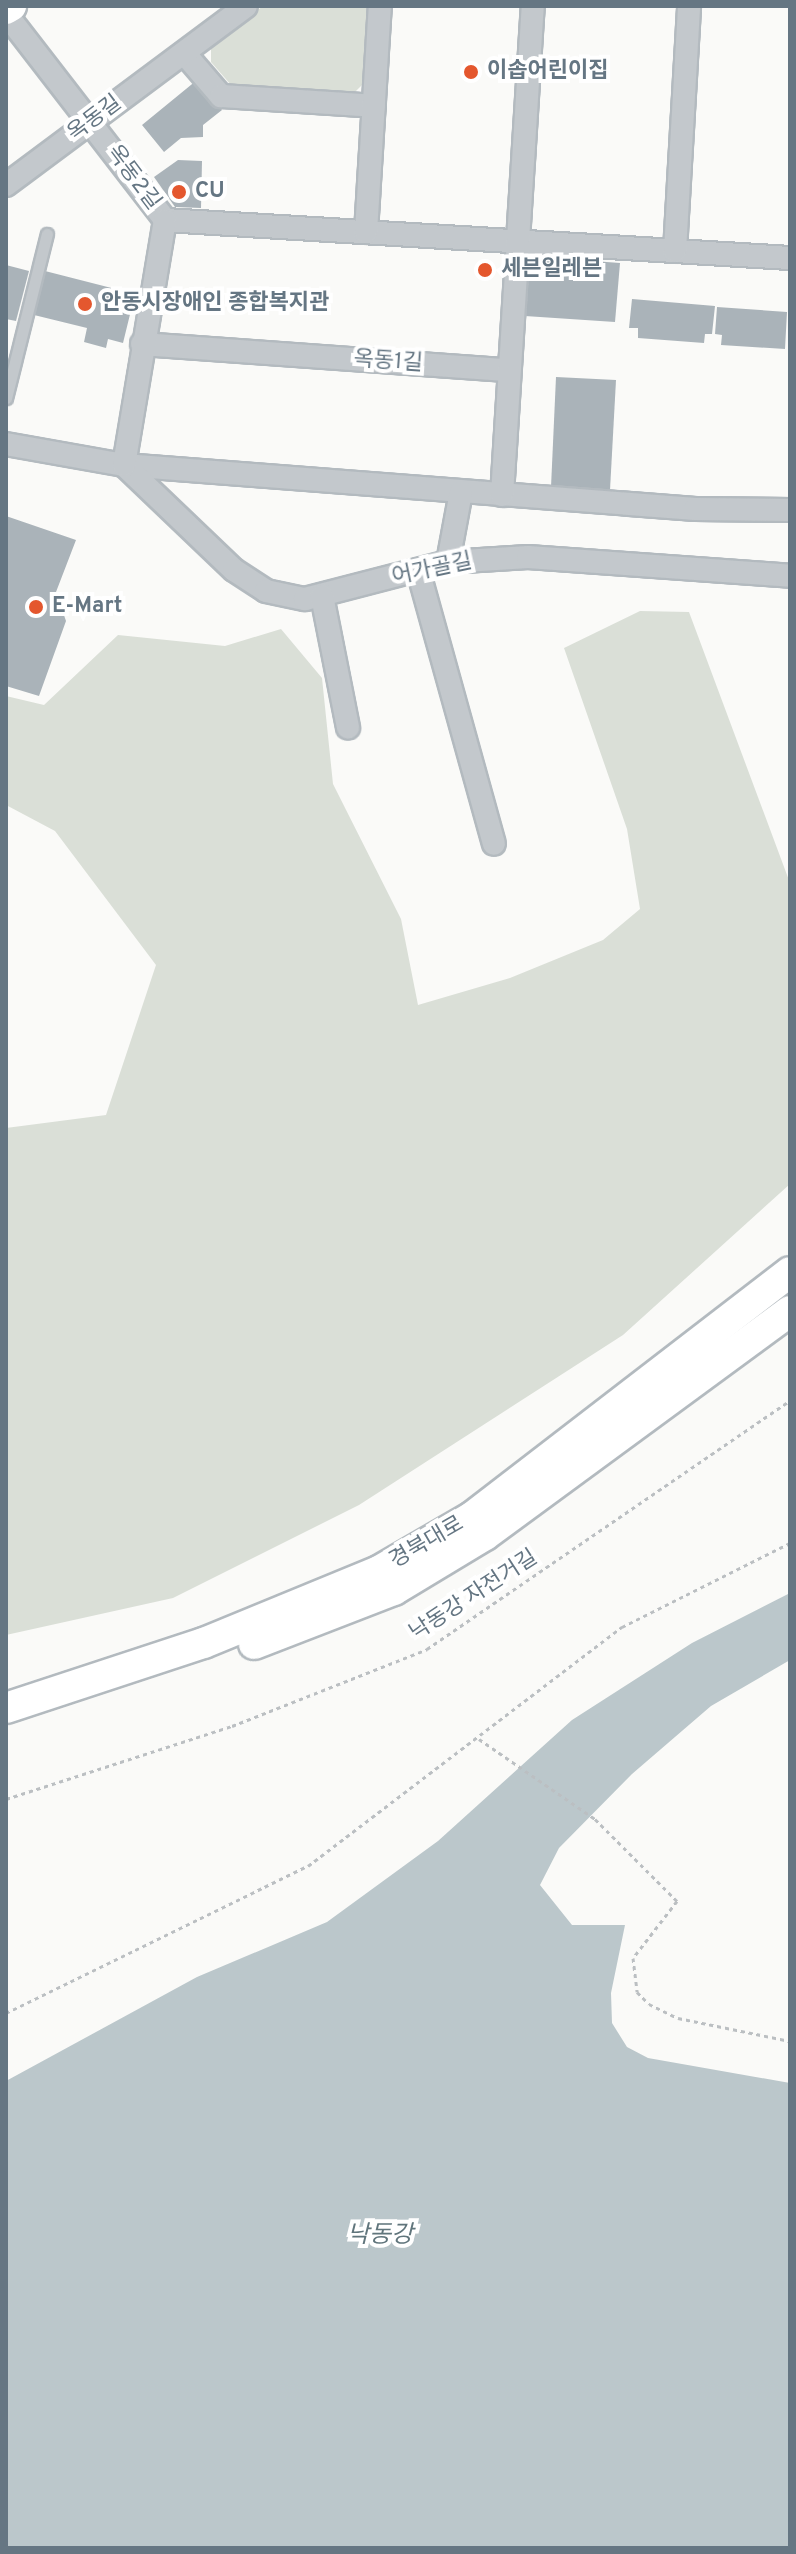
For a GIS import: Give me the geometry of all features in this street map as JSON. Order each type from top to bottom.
[{"type":"street","name":"옥동길","points":[[6,185],[246,6]]},
{"type":"street","points":[[366,232],[380,6]]},
{"type":"street","points":[[502,495],[533,6]]},
{"type":"street","points":[[675,251],[689,6]]},
{"type":"street","name":"옥동2길","points":[[8,10],[165,220],[790,258]]},
{"type":"street","points":[[184,53],[221,96],[374,106]]},
{"type":"street","points":[[124,465],[165,220]]},
{"type":"street","name":"옥동1길","points":[[142,344],[509,370]]},
{"type":"street","points":[[6,444],[124,465],[502,495],[790,510]]},
{"type":"street","name":"어가골길","points":[[124,465],[234,570],[266,591],[322,596],[448,562],[605,558],[790,576]]},
{"type":"street","points":[[448,562],[461,492]]},
{"type":"street","points":[[418,570],[494,844]]},
{"type":"street","points":[[322,596],[348,727]]},
{"type":"street","name":"경북대로","points":[[6,1708],[204,1643],[379,1571],[472,1517],[790,1272]]},
{"type":"street","name":"경북대로","points":[[6,1728],[205,1663],[394,1590],[485,1535],[790,1311]]},
{"type":"lane","points":[[6,398],[47,234]]},
{"type":"lane","points":[[6,339],[20,343]]},
{"type":"path","name":"낙동강 자전거길","points":[[6,1799],[348,1684],[427,1649],[790,1400]]},
{"type":"path","points":[[6,2013],[308,1866],[622,1627],[790,1543]]},
{"type":"path","points":[[477,1738],[595,1819],[677,1901],[633,1958],[637,1992],[678,2018],[790,2041]]},
{"type":"shaded area","points":[[263,6],[369,6],[363,84],[350,97],[231,85],[211,62],[211,47]]},
{"type":"shaded area","points":[[640,611],[689,612],[790,883],[790,1184],[623,1335],[359,1505],[173,1598],[6,1635],[6,1128],[106,1115],[156,965],[55,831],[6,805],[6,696],[44,705],[118,635],[225,646],[281,629],[322,678],[333,784],[401,919],[418,1005],[510,978],[603,940],[640,909],[627,829],[564,648]]},
{"type":"water","name":"낙동강","points":[[790,1593],[790,1660],[711,1706],[632,1774],[559,1848],[540,1885],[572,1925],[625,1925],[611,1993],[612,2023],[627,2047],[648,2058],[790,2083],[790,2548],[6,2548],[6,2081],[197,1977],[327,1922],[438,1841],[572,1720],[692,1643]]},
{"type":"building","points":[[197,80],[222,110],[203,125],[203,137],[181,138],[164,152],[142,125]]},
{"type":"building","points":[[178,160],[202,161],[201,208],[175,207],[154,177]]},
{"type":"building","points":[[539,257],[620,263],[615,322],[525,316],[528,267]]},
{"type":"building","points":[[6,265],[29,271],[16,321],[6,319]]},
{"type":"building","name":"안동시장애인 종합복지관","points":[[45,271],[135,294],[123,343],[108,339],[106,348],[84,342],[87,328],[34,315]]},
{"type":"building","points":[[632,299],[715,306],[712,334],[705,334],[704,343],[638,338],[638,328],[629,328]]},
{"type":"building","points":[[717,307],[787,312],[785,349],[721,345],[722,335],[715,334]]},
{"type":"building","points":[[556,377],[616,380],[610,490],[551,487]]},
{"type":"building","name":"E-Mart","points":[[6,516],[76,540],[56,592],[66,621],[39,696],[6,686]]},
{"type":"place","name":"이솝어린이집","points":[[471,72]]},
{"type":"place","name":"CU","points":[[179,192]]},
{"type":"place","name":"세븐일레븐","points":[[485,270]]},
{"type":"place","name":"안동시장애인 종합복지관","points":[[85,304]]},
{"type":"place","name":"E-Mart","points":[[36,607]]}]
